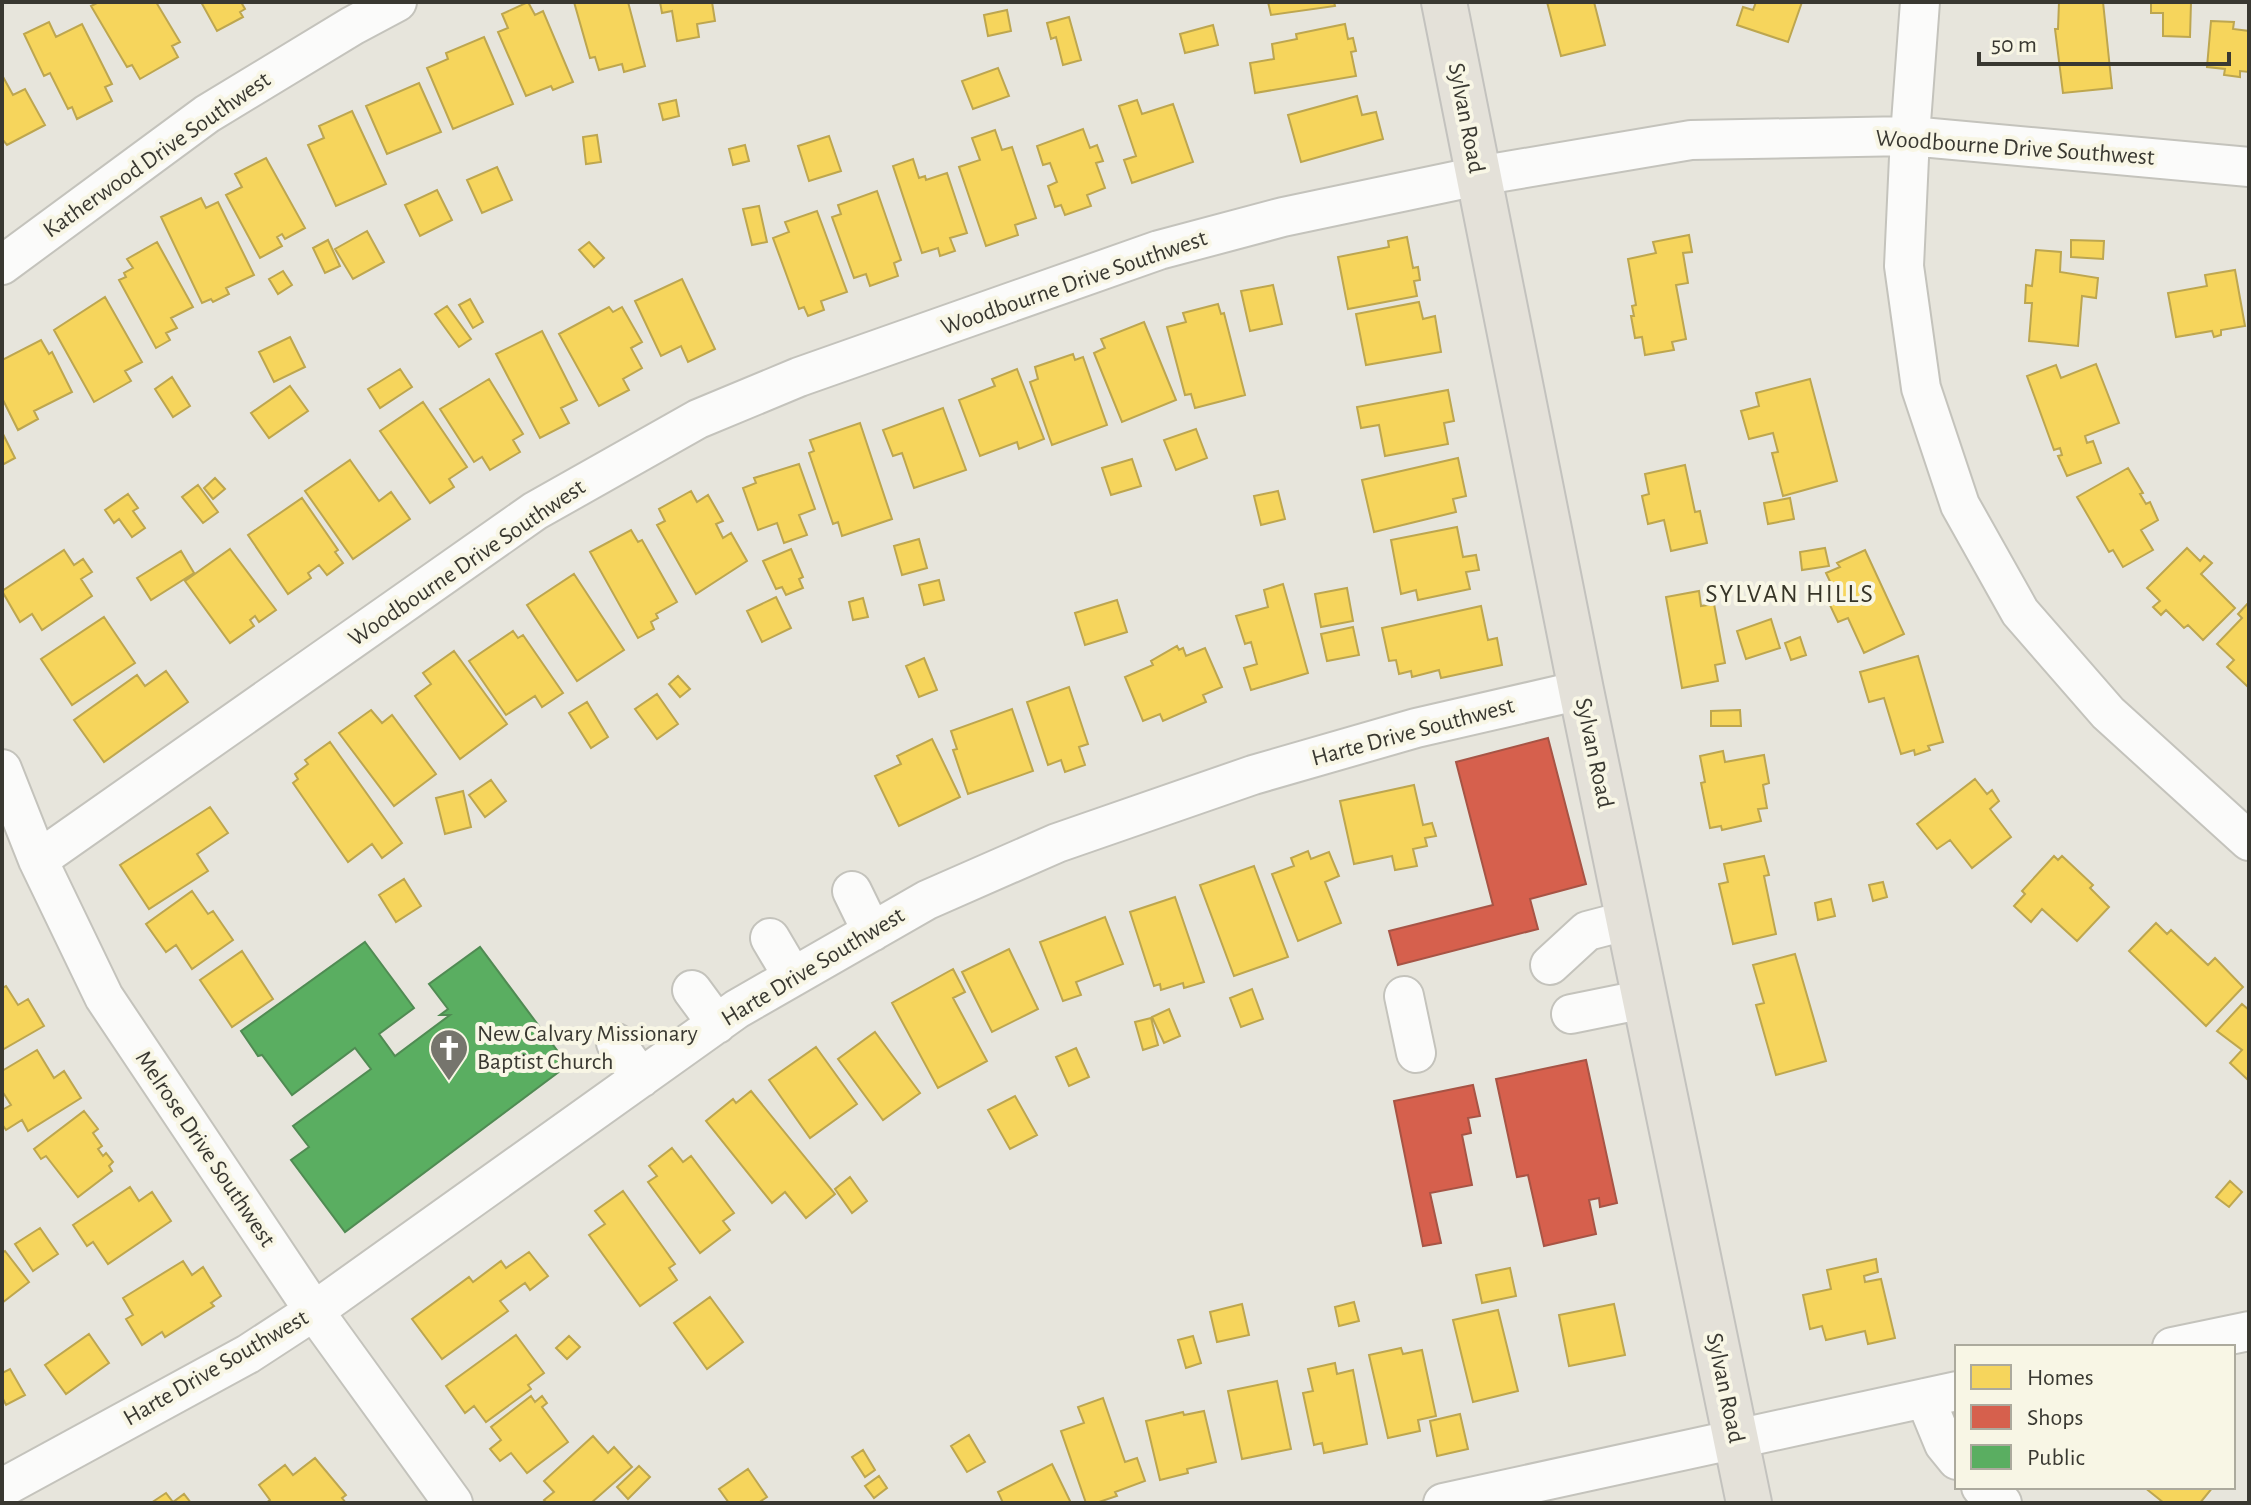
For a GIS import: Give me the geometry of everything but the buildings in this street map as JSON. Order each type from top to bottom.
[{"type":"main road","name":"Sylvan Road","points":[[1444,2],[1581,690],[1749,1503]]},
{"type":"street","name":"Katherwood Drive Southwest","points":[[2,265],[207,114],[397,2]]},
{"type":"street","points":[[1920,2],[1904,266],[1921,388],[1960,505],[2020,612],[2108,713],[2249,841]]},
{"type":"street","name":"Woodbourne Drive Southwest","points":[[38,860],[535,511],[698,419],[799,377],[1159,250],[1283,217],[1478,176],[1691,140],[1910,136],[2249,167]]},
{"type":"street","name":"Harte Drive Southwest","points":[[2,1488],[248,1354],[314,1311],[717,1024],[927,900],[1057,843],[1253,775],[1416,728],[1581,690]]},
{"type":"street","name":"Melrose Drive Southwest","points":[[2,769],[38,860],[104,997],[314,1311],[453,1503]]},
{"type":"street","points":[[852,891],[872,932]]},
{"type":"street","points":[[1550,965],[1587,931],[1629,920]]},
{"type":"street","points":[[770,938],[793,977]]},
{"type":"street","points":[[692,990],[717,1024]]},
{"type":"street","points":[[1404,996],[1416,1053]]},
{"type":"street","points":[[1571,1014],[1645,999]]},
{"type":"street","points":[[616,1043],[641,1078]]},
{"type":"street","points":[[2182,1345],[2249,1331]]},
{"type":"street","points":[[1443,1503],[1941,1395],[1944,1444],[1955,1458]]},
{"type":"street","points":[[1984,1489],[2002,1503]]},
{"type":"place","name":"New Calvary Missionary Baptist Church","points":[[449,1082]]},
{"type":"district","name":"SYLVAN HILLS","points":[[1790,594]]}]
